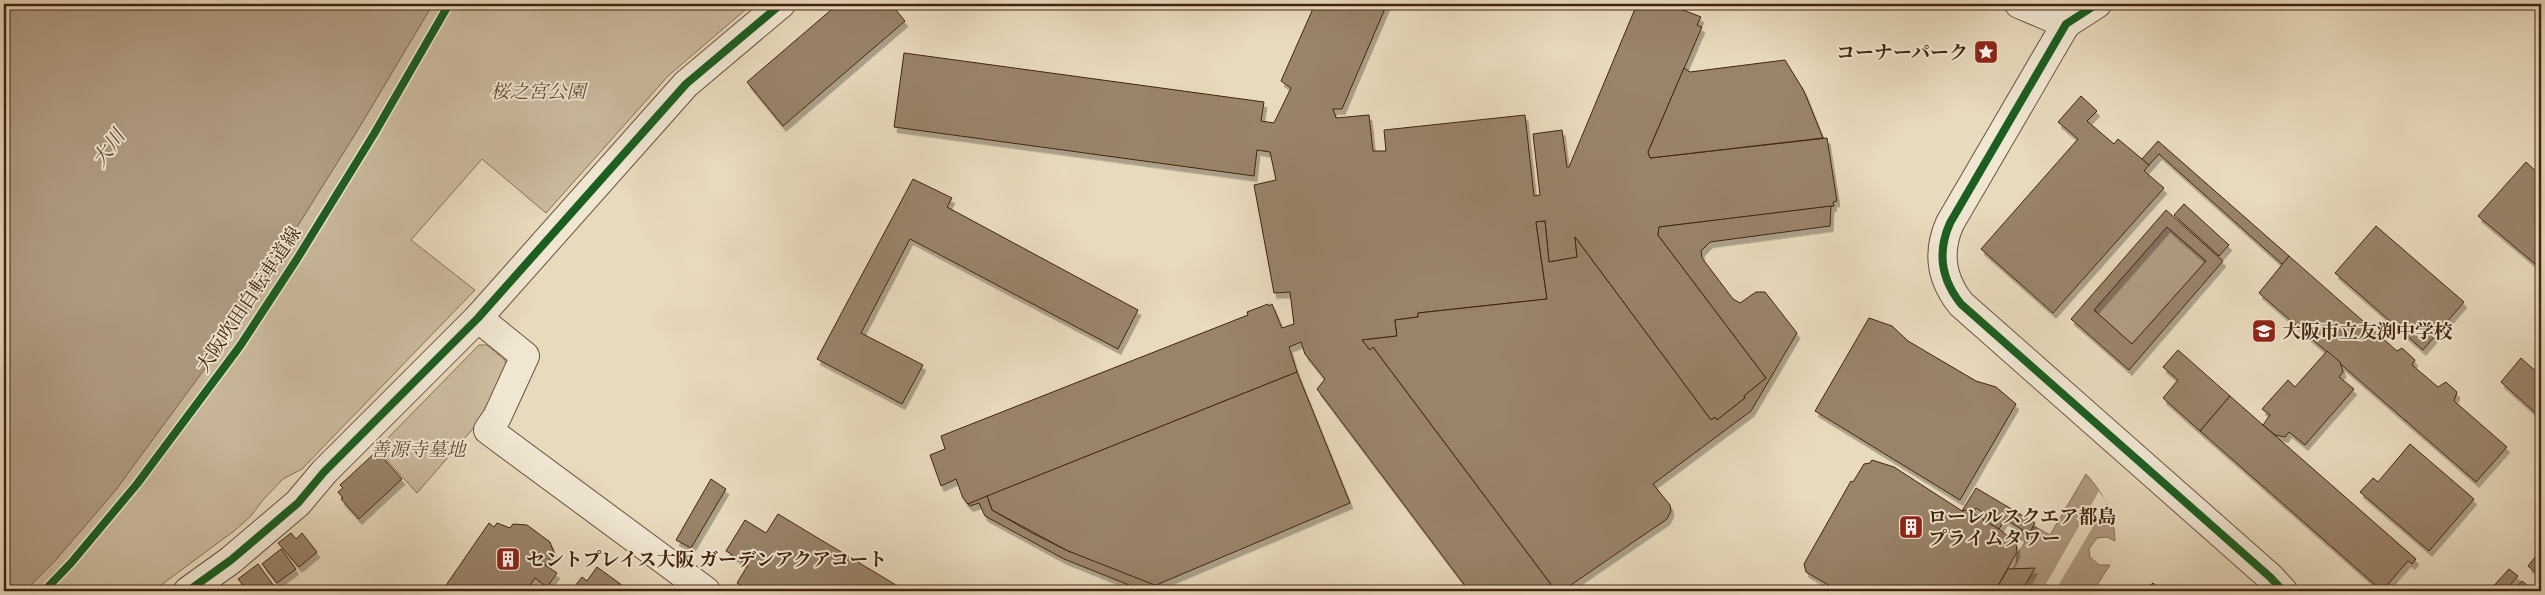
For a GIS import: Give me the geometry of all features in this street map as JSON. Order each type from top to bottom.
[{"type":"street","points":[[188,591],[231,560],[291,509],[324,472],[478,318],[686,84],[781,4]]},
{"type":"street","points":[[2019,4],[2066,24]]},
{"type":"street","points":[[2098,4],[2066,24],[1948,229],[1942,254],[1949,286],[1961,304],[2270,577],[2283,591]]},
{"type":"street","points":[[478,318],[525,356],[498,417],[488,430],[706,591]]},
{"type":"green space","name":"桜之宮公園","points":[[433,4],[752,4],[668,76],[546,213],[482,159],[411,240],[475,290],[302,469],[283,479],[250,517],[234,531],[153,591],[25,591],[54,562],[115,491],[228,337],[359,128]]},
{"type":"green space","name":"善源寺墓地","points":[[479,345],[487,345],[505,360],[506,367],[484,416],[417,493],[377,449]]},
{"type":"water","name":"大川","points":[[4,4],[433,4],[359,128],[228,337],[115,491],[54,562],[25,591],[4,591]]},
{"type":"water","points":[[2167,227],[2206,261],[2132,344],[2094,310]]},
{"type":"water","points":[[2086,474],[2098,489],[2107,505],[2113,522],[2115,541],[2107,537],[2097,538],[2089,549],[2090,557],[2099,565],[2110,565],[2093,591],[2040,591],[2040,587],[2034,584],[2031,588],[2032,591],[1999,591],[2016,564],[2017,555],[2025,542],[2018,537],[2022,530],[2029,534],[2034,526],[2050,535]]},
{"type":"pier","points":[[2099,491],[2107,503],[2055,591],[2042,591]]},
{"type":"building","points":[[838,4],[891,4],[905,21],[783,126],[747,82]]},
{"type":"building","points":[[1315,4],[1387,4],[1342,109],[1333,109],[1336,118],[1369,115],[1373,151],[1386,151],[1384,130],[1525,115],[1534,196],[1540,195],[1533,134],[1562,130],[1567,167],[1569,167],[1637,4],[1668,4],[1701,17],[1697,25],[1702,27],[1648,152],[1650,158],[1827,138],[1837,201],[1833,202],[1834,206],[1659,227],[1658,235],[1766,378],[1744,396],[1745,398],[1717,420],[1715,417],[1711,420],[1575,237],[1577,257],[1549,262],[1545,221],[1536,222],[1547,299],[1418,313],[1418,317],[1395,320],[1397,336],[1362,340],[1370,350],[1373,347],[1556,591],[1469,591],[1317,389],[1325,379],[1305,354],[1301,342],[1289,347],[1297,372],[968,504],[963,498],[956,479],[941,486],[930,455],[945,449],[941,436],[1248,315],[1247,312],[1268,304],[1269,306],[1272,304],[1282,328],[1294,324],[1290,292],[1274,293],[1254,185],[1276,180],[1270,152],[1257,150],[1254,176],[894,127],[904,53],[1264,102],[1261,121],[1274,123],[1291,88],[1281,81]]},
{"type":"building","points":[[1785,60],[1804,91],[1823,138],[1650,158],[1648,152],[1684,68],[1690,72]]},
{"type":"building","points":[[2081,96],[2097,111],[2087,121],[2114,144],[2118,139],[2149,165],[2144,171],[2164,188],[2053,313],[1981,249],[2078,139],[2058,122]]},
{"type":"building","points":[[2158,141],[2289,256],[2283,265],[2159,154],[2149,165],[2142,159]]},
{"type":"building","points":[[2526,162],[2541,176],[2541,269],[2478,216]]},
{"type":"building","points":[[913,179],[952,198],[947,207],[1138,310],[1118,349],[910,239],[861,333],[923,365],[902,404],[817,359]]},
{"type":"building","points":[[2184,204],[2229,245],[2219,256],[2174,215]]},
{"type":"building","points":[[1831,206],[1830,226],[1710,242],[1701,251],[1702,258],[1733,299],[1740,303],[1756,292],[1765,292],[1797,333],[1751,411],[1653,484],[1670,505],[1671,511],[1667,519],[1562,591],[1556,591],[1373,347],[1370,350],[1362,340],[1397,336],[1395,320],[1418,317],[1418,313],[1547,299],[1536,222],[1545,221],[1549,262],[1577,257],[1575,237],[1711,420],[1715,417],[1717,420],[1745,398],[1744,396],[1766,378],[1658,235],[1659,227]]},
{"type":"building","points":[[2166,210],[2223,261],[2129,370],[2071,319]],"holes":[[[2167,227],[2206,261],[2132,344],[2094,310]]]},
{"type":"building","points":[[2376,226],[2464,302],[2423,350],[2335,273]]},
{"type":"building","points":[[2289,256],[2397,351],[2402,348],[2415,360],[2412,365],[2438,387],[2446,382],[2457,392],[2454,401],[2507,447],[2476,482],[2259,293]]},
{"type":"building","points":[[1869,318],[1892,326],[1908,341],[1976,381],[1996,387],[2016,404],[1960,500],[1815,411]]},
{"type":"building","points":[[2178,350],[2230,396],[2200,431],[2163,398],[2178,380],[2163,367]]},
{"type":"building","points":[[2327,351],[2340,362],[2343,372],[2339,377],[2354,389],[2305,445],[2289,432],[2285,437],[2275,435],[2263,425],[2270,415],[2262,409],[2288,380],[2295,387]]},
{"type":"building","points":[[2521,358],[2541,376],[2541,418],[2501,382]]},
{"type":"building","points":[[1297,372],[1350,503],[1154,586],[1068,551],[992,510],[987,496]]},
{"type":"building","points":[[2230,396],[2416,559],[2412,564],[2408,561],[2382,591],[2200,431]]},
{"type":"building","points":[[2410,444],[2474,499],[2429,551],[2360,492],[2373,478],[2378,482]]},
{"type":"building","points":[[377,451],[402,479],[359,519],[341,499],[343,498],[338,492],[343,488],[340,485]]},
{"type":"building","name":"ローレルスクエア都島 プライムタワー","points":[[1872,460],[1894,467],[1962,511],[1966,510],[1993,524],[2016,543],[2017,552],[1995,591],[1839,591],[1806,572],[1804,564],[1851,481],[1853,482],[1864,464],[1870,463]]},
{"type":"building","points":[[711,479],[726,489],[691,548],[676,540]]},
{"type":"building","points":[[1976,488],[2035,523],[2029,534],[2005,519],[1999,529],[1983,520],[1987,515],[1976,508],[1972,514],[1966,510],[1962,511]]},
{"type":"building","points":[[987,496],[992,510],[1032,533],[1068,551],[1170,591],[1144,591],[1064,559],[985,516],[979,503],[970,506],[968,504]]},
{"type":"building","points":[[778,514],[906,591],[751,591],[737,583],[748,565],[726,551],[745,520],[766,533]]},
{"type":"building","name":"セントプレイス大阪 ガーデンアクアコート","points":[[489,523],[494,527],[497,523],[510,528],[513,524],[527,525],[550,542],[554,553],[545,565],[557,573],[547,587],[535,578],[526,591],[442,591]]},
{"type":"building","points":[[291,533],[296,539],[302,533],[317,552],[299,567],[278,543]]},
{"type":"building","points":[[281,549],[296,569],[277,583],[262,564]]},
{"type":"building","points":[[2540,551],[2541,553],[2541,577],[2528,566]]},
{"type":"building","points":[[258,564],[274,586],[268,591],[248,591],[238,579]]},
{"type":"building","points":[[597,567],[630,591],[571,591],[582,577],[587,581]]},
{"type":"building","points":[[2035,568],[2027,582],[2018,591],[1995,591],[2008,569]]},
{"type":"building","points":[[2509,569],[2518,576],[2505,591],[2489,591]]},
{"type":"building","points":[[2522,581],[2534,591],[2513,591]]},
{"type":"building","points":[[2153,583],[2162,591],[2144,591]]},
{"type":"building","points":[[226,585],[231,591],[218,591]]},
{"type":"cycle path","name":"大阪吹田自転車道線","points":[[44,591],[71,563],[137,484],[240,346],[297,259],[374,134],[449,4]]},
{"type":"cycle path","points":[[188,591],[231,560],[298,503],[324,472],[478,318],[686,84],[781,4]]},
{"type":"cycle path","points":[[2097,4],[2066,24],[1950,223],[1943,244],[1942,255],[1945,275],[1954,295],[1961,304],[2270,577],[2283,591]]},
{"type":"place","name":"コーナーパーク","points":[[1986,52]]},
{"type":"place","name":"大阪市立友渕中学校","points":[[2264,331]]},
{"type":"place","name":"ローレルスクエア都島 プライムタワー","points":[[1911,527]]},
{"type":"place","name":"セントプレイス大阪 ガーデンアクアコート","points":[[508,559]]}]
